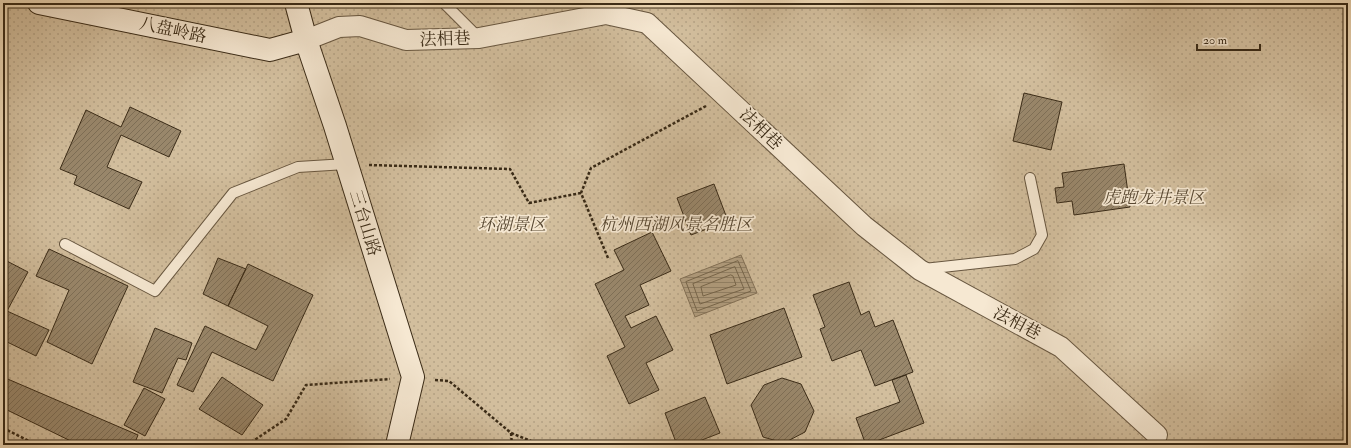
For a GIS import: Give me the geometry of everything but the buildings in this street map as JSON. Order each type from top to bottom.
[{"type":"street","name":"八盘岭路","points":[[39,3],[270,50],[306,40]]},
{"type":"street","name":"三台山路","points":[[296,3],[306,40],[335,126],[413,377]]},
{"type":"street","name":"法相巷","points":[[306,40],[339,26],[360,26],[406,40],[480,38],[582,11],[606,14],[647,23],[864,226],[920,270],[1061,347],[1161,440]]},
{"type":"street","points":[[397,445],[413,377]]},
{"type":"lane","points":[[444,3],[480,38]]},
{"type":"lane","points":[[65,244],[155,291],[233,193],[298,168],[346,164]]},
{"type":"lane","points":[[920,270],[1015,259],[1034,249],[1042,235],[1030,178]]},
{"type":"path","points":[[608,258],[581,193],[591,168],[726,96]]},
{"type":"path","points":[[346,164],[510,169],[528,203],[581,193]]},
{"type":"path","points":[[247,445],[286,419],[306,385],[413,377],[449,381],[511,433],[541,445]]},
{"type":"path","points":[[3,428],[37,445]]},
{"type":"path","points":[[511,433],[512,445]]},
{"type":"green space","name":"环湖景区","points":[[3,3],[1348,3],[1348,445],[3,445]]},
{"type":"water","points":[[741,255],[757,293],[695,317],[680,279]]},
{"type":"park label","name":"虎跑龙井景区","points":[[1154,197]]},
{"type":"park label","name":"杭州西湖风景名胜区","points":[[676,224]]}]
